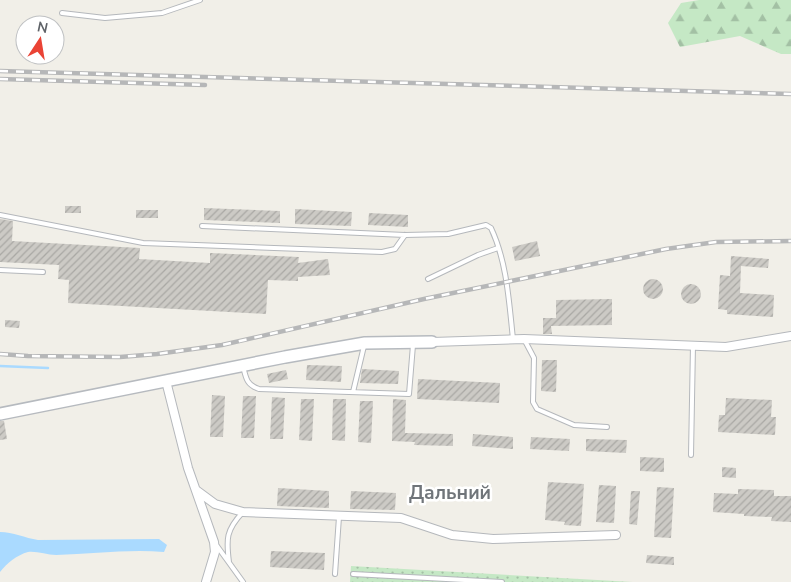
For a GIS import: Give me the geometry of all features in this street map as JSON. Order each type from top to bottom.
[{"type":"street","points":[[0,414],[242,365],[365,343],[513,338],[693,346],[739,346],[791,336]]},
{"type":"street","points":[[166,380],[196,490],[214,542],[215,552],[206,582]]},
{"type":"street","points":[[196,490],[215,504],[243,512],[401,518],[452,535],[493,539],[616,535]]},
{"type":"lane","points":[[62,14],[105,18],[153,14],[200,0]]},
{"type":"lane","points":[[0,215],[82,233],[143,243],[382,252],[395,249],[405,235]]},
{"type":"lane","points":[[202,226],[405,235],[448,234],[486,225],[491,228],[498,248],[506,282],[513,338]]},
{"type":"lane","points":[[428,279],[498,248]]},
{"type":"lane","points":[[0,270],[42,272]]},
{"type":"lane","points":[[524,339],[534,358],[533,402],[537,409],[574,425],[607,427]]},
{"type":"lane","points":[[242,365],[246,381],[250,386],[259,389],[409,394],[413,342]]},
{"type":"lane","points":[[353,392],[365,343]]},
{"type":"lane","points":[[691,455],[693,346]]},
{"type":"lane","points":[[228,562],[227,543],[230,526],[243,512]]},
{"type":"lane","points":[[335,574],[339,517]]},
{"type":"lane","points":[[214,542],[243,582]]},
{"type":"lane","points":[[353,574],[502,582]]},
{"type":"green space","points":[[699,0],[791,0],[791,54],[781,54],[740,36],[680,47],[668,23],[681,3]]},
{"type":"green space","points":[[351,566],[633,582],[350,582]]},
{"type":"water","points":[[0,532],[38,540],[159,539],[167,545],[164,552],[124,551],[56,555],[28,552],[12,560],[0,572]]},
{"type":"building","points":[[65,206],[81,206],[81,213],[65,213]]},
{"type":"building","points":[[204,208],[280,211],[280,223],[204,220]]},
{"type":"building","points":[[295,209],[352,212],[351,226],[295,224]]},
{"type":"building","points":[[136,210],[158,210],[158,218],[136,218]]},
{"type":"building","points":[[369,213],[408,215],[408,227],[368,225]]},
{"type":"building","points":[[0,219],[13,221],[12,241],[140,248],[139,259],[210,263],[210,253],[299,257],[298,263],[328,259],[330,275],[298,277],[298,281],[268,280],[266,314],[68,303],[69,280],[58,279],[59,265],[0,262]]},
{"type":"building","points":[[537,241],[540,256],[515,261],[512,247]]},
{"type":"building","points":[[731,256],[769,259],[768,268],[741,266],[740,293],[774,295],[773,317],[727,314],[727,310],[718,309],[720,275],[730,276]]},
{"type":"building","points":[[653,279],[660,282],[663,289],[660,296],[653,299],[646,296],[643,289],[646,282]]},
{"type":"building","points":[[691,284],[698,287],[701,294],[698,301],[691,304],[684,301],[681,294],[684,287]]},
{"type":"building","points":[[612,299],[612,325],[551,326],[552,334],[543,334],[543,318],[556,318],[556,300]]},
{"type":"building","points":[[5,320],[20,321],[19,328],[5,327]]},
{"type":"building","points":[[542,360],[557,360],[556,392],[541,391]]},
{"type":"building","points":[[307,365],[342,366],[341,382],[306,380]]},
{"type":"building","points":[[362,369],[399,371],[398,384],[360,383]]},
{"type":"building","points":[[286,370],[288,379],[269,383],[267,374]]},
{"type":"building","points":[[418,379],[500,383],[499,403],[417,399]]},
{"type":"building","points":[[212,395],[225,396],[223,437],[210,437]]},
{"type":"building","points":[[243,396],[256,396],[254,438],[241,438]]},
{"type":"building","points":[[272,397],[285,398],[283,439],[270,439]]},
{"type":"building","points":[[726,398],[772,400],[771,417],[776,417],[775,435],[718,432],[719,415],[725,415]]},
{"type":"building","points":[[301,399],[314,399],[312,441],[299,440]]},
{"type":"building","points":[[333,399],[346,399],[345,441],[332,440]]},
{"type":"building","points":[[393,399],[406,400],[405,433],[453,434],[453,446],[414,445],[415,442],[392,441]]},
{"type":"building","points":[[360,401],[373,401],[371,443],[358,442]]},
{"type":"building","points":[[0,421],[4,421],[7,439],[0,440]]},
{"type":"building","points":[[473,434],[513,437],[513,449],[472,446]]},
{"type":"building","points":[[531,437],[570,439],[569,451],[530,449]]},
{"type":"building","points":[[586,439],[627,440],[626,453],[586,451]]},
{"type":"building","points":[[640,457],[664,458],[664,472],[640,471]]},
{"type":"building","points":[[722,467],[736,468],[736,478],[722,477]]},
{"type":"building","points":[[548,482],[584,484],[581,526],[564,525],[565,522],[545,520]]},
{"type":"building","points":[[599,485],[616,486],[614,523],[596,522]]},
{"type":"building","points":[[657,487],[674,488],[671,538],[654,537]]},
{"type":"building","points":[[278,488],[329,491],[329,508],[277,506]]},
{"type":"building","points":[[738,489],[774,490],[774,496],[791,496],[791,522],[771,521],[772,517],[713,512],[714,493],[738,494]]},
{"type":"building","points":[[351,491],[396,493],[395,510],[350,509]]},
{"type":"building","points":[[631,491],[640,491],[637,525],[629,524]]},
{"type":"building","points":[[271,551],[325,553],[324,570],[270,567]]},
{"type":"building","points":[[647,555],[674,557],[674,565],[646,563]]},
{"type":"waterway","points":[[0,366],[48,368]]},
{"type":"railway","points":[[0,71],[791,94]]},
{"type":"railway","points":[[0,79],[205,85]]},
{"type":"railway","points":[[0,354],[120,357],[222,345],[424,299],[666,249],[716,242],[791,241]]},
{"type":"district","name":"Дальний","points":[[450,493]]}]
